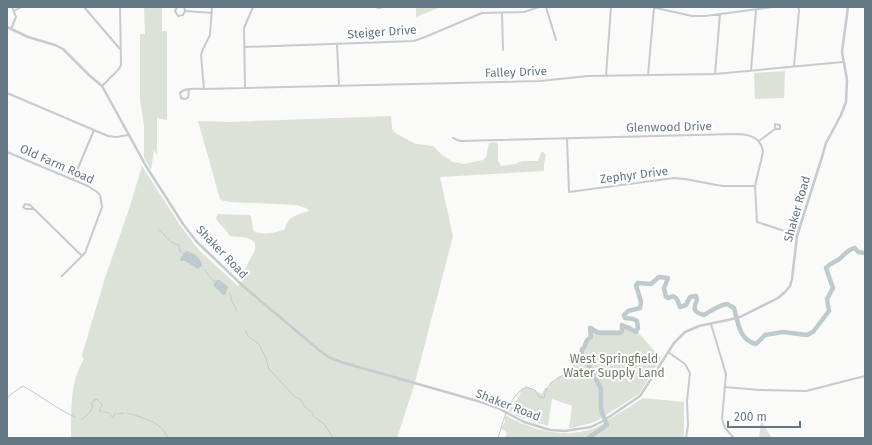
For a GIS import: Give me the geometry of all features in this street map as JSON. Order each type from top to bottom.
[{"type":"street","points":[[11,29],[16,17],[12,7]]},
{"type":"street","points":[[14,10],[22,7]]},
{"type":"street","points":[[84,7],[121,50]]},
{"type":"street","points":[[102,86],[120,67],[120,7]]},
{"type":"street","points":[[177,7],[175,12],[178,16],[183,15],[185,11]]},
{"type":"street","points":[[184,7],[185,11]]},
{"type":"street","points":[[204,89],[201,55],[210,35],[212,7]]},
{"type":"street","points":[[245,88],[245,24],[253,7]]},
{"type":"street","points":[[376,7],[382,7]]},
{"type":"street","name":"Steiger Drive","points":[[244,46],[414,41],[482,13],[524,12],[539,7]]},
{"type":"street","points":[[546,7],[556,40]]},
{"type":"street","points":[[606,76],[612,7]]},
{"type":"street","points":[[648,75],[653,7],[692,16],[705,16],[773,7]]},
{"type":"street","points":[[794,66],[799,10],[798,7]]},
{"type":"street","name":"Shaker Road","points":[[7,27],[28,37],[63,49],[102,86],[153,177],[183,224],[196,241],[243,286],[319,350],[330,358],[341,362],[480,402],[506,412],[532,425],[557,431],[580,430],[591,427],[640,396],[676,340],[685,332],[696,327],[739,317],[778,298],[788,290],[792,279],[797,235],[824,150],[846,102],[847,80],[842,49],[848,7]]},
{"type":"street","points":[[751,70],[756,9]]},
{"type":"street","points":[[185,11],[212,13]]},
{"type":"street","points":[[502,13],[503,50]]},
{"type":"street","points":[[715,74],[720,14]]},
{"type":"street","points":[[337,44],[339,86]]},
{"type":"street","name":"Falley Drive","points":[[189,90],[188,98],[184,99],[180,97],[181,91],[189,90],[204,89],[540,81],[606,76],[715,74],[843,62]]},
{"type":"street","points":[[7,93],[112,137],[129,135]]},
{"type":"street","points":[[775,129],[759,141],[762,147],[763,156],[755,186],[757,222],[797,235]]},
{"type":"street","points":[[73,180],[94,130]]},
{"type":"street","name":"Glenwood Drive","points":[[453,138],[460,141],[735,134],[748,135],[759,141]]},
{"type":"street","name":"Zephyr Drive","points":[[567,139],[569,192],[674,178],[722,186],[755,186]]},
{"type":"street","name":"Old Farm Road","points":[[7,152],[73,180],[98,192],[100,195],[102,207],[87,247],[82,256],[62,276]]},
{"type":"street","points":[[33,209],[82,256]]},
{"type":"street","points":[[711,324],[725,370],[722,419],[725,428],[734,438]]},
{"type":"street","points":[[668,352],[685,364],[690,373],[687,401],[688,425],[686,438]]},
{"type":"street","points":[[725,387],[759,390],[806,391],[865,376]]},
{"type":"green space","points":[[144,7],[162,7],[162,31],[167,31],[167,120],[157,118],[157,155],[154,150],[151,170],[144,158],[144,126],[140,99],[140,34],[145,34]]},
{"type":"green space","points":[[416,7],[441,7],[416,17]]},
{"type":"green space","points":[[785,71],[784,98],[755,99],[754,73]]},
{"type":"green space","points":[[391,116],[392,129],[397,134],[416,144],[433,146],[442,155],[453,162],[464,164],[483,160],[486,157],[489,143],[496,142],[498,144],[498,161],[501,166],[524,161],[537,161],[541,152],[546,155],[544,171],[440,177],[453,236],[414,386],[397,438],[71,438],[72,397],[76,377],[84,359],[82,355],[105,278],[142,166],[178,222],[198,249],[238,286],[242,282],[244,271],[255,250],[255,243],[247,238],[230,236],[217,220],[216,218],[218,214],[250,215],[254,231],[266,234],[285,229],[286,225],[291,219],[297,215],[309,211],[306,208],[296,205],[231,202],[220,199],[198,121],[230,122]]},
{"type":"green space","name":"West Springfield Water Supply Land","points":[[621,323],[631,326],[636,330],[661,358],[639,394],[595,422],[572,428],[569,428],[572,406],[552,399],[548,426],[517,416],[507,410],[518,398],[521,389],[527,387],[542,394],[545,388],[550,388],[549,383],[559,376],[565,376],[566,372],[573,369],[574,366],[570,363],[570,358],[580,356],[584,345],[590,336],[590,326],[593,326],[596,330],[620,330]]},
{"type":"green space","name":"West Springfield Water Supply Land","points":[[643,398],[684,402],[684,438],[503,438],[507,435],[506,431],[501,429],[505,422],[505,415],[516,421],[549,432],[572,433],[597,427]]},
{"type":"green space","points":[[761,420],[772,438],[759,438]]},
{"type":"shaded area","points":[[186,251],[197,256],[202,263],[202,266],[198,269],[185,261],[181,261],[180,259]]},
{"type":"shaded area","points":[[217,280],[220,280],[228,287],[225,295],[223,295],[214,286],[214,283]]},
{"type":"waterway","points":[[159,230],[171,242],[179,245],[180,251],[184,254]]},
{"type":"waterway","points":[[588,438],[607,425],[601,410],[601,389],[588,364],[581,356],[582,349],[584,348],[587,340],[591,337],[590,328],[599,333],[620,333],[622,331],[622,325],[636,332],[638,328],[637,321],[625,318],[624,315],[628,311],[640,308],[641,302],[636,285],[638,283],[651,284],[659,277],[668,278],[664,288],[666,297],[669,298],[673,296],[677,299],[680,307],[686,305],[690,297],[696,296],[697,300],[695,310],[704,315],[727,304],[734,308],[738,324],[743,335],[750,342],[756,344],[765,335],[783,332],[807,335],[813,332],[829,311],[827,299],[833,288],[826,268],[852,249],[855,248],[858,252],[865,253]]},
{"type":"waterway","points":[[205,270],[211,279],[215,281]]},
{"type":"waterway","points":[[229,293],[237,311]]},
{"type":"waterway","points":[[246,331],[248,336],[259,344],[266,358],[269,369],[293,395],[300,399],[306,408],[312,412],[314,417]]},
{"type":"waterway","points":[[498,438],[511,403],[520,391],[526,387],[535,390],[539,397],[544,398],[545,392],[554,381],[573,370],[574,365],[569,361],[571,356],[581,356]]},
{"type":"waterway","points":[[7,399],[11,394],[23,386],[75,417]]},
{"type":"waterway","points":[[82,419],[90,412],[93,406],[91,404],[96,399],[101,403],[102,406],[99,411],[102,411]]},
{"type":"waterway","points":[[104,412],[109,413],[113,418],[114,414],[124,413]]},
{"type":"waterway","points":[[127,413],[156,424],[165,432],[168,438]]},
{"type":"waterway","points":[[316,418],[324,424],[333,438]]}]
